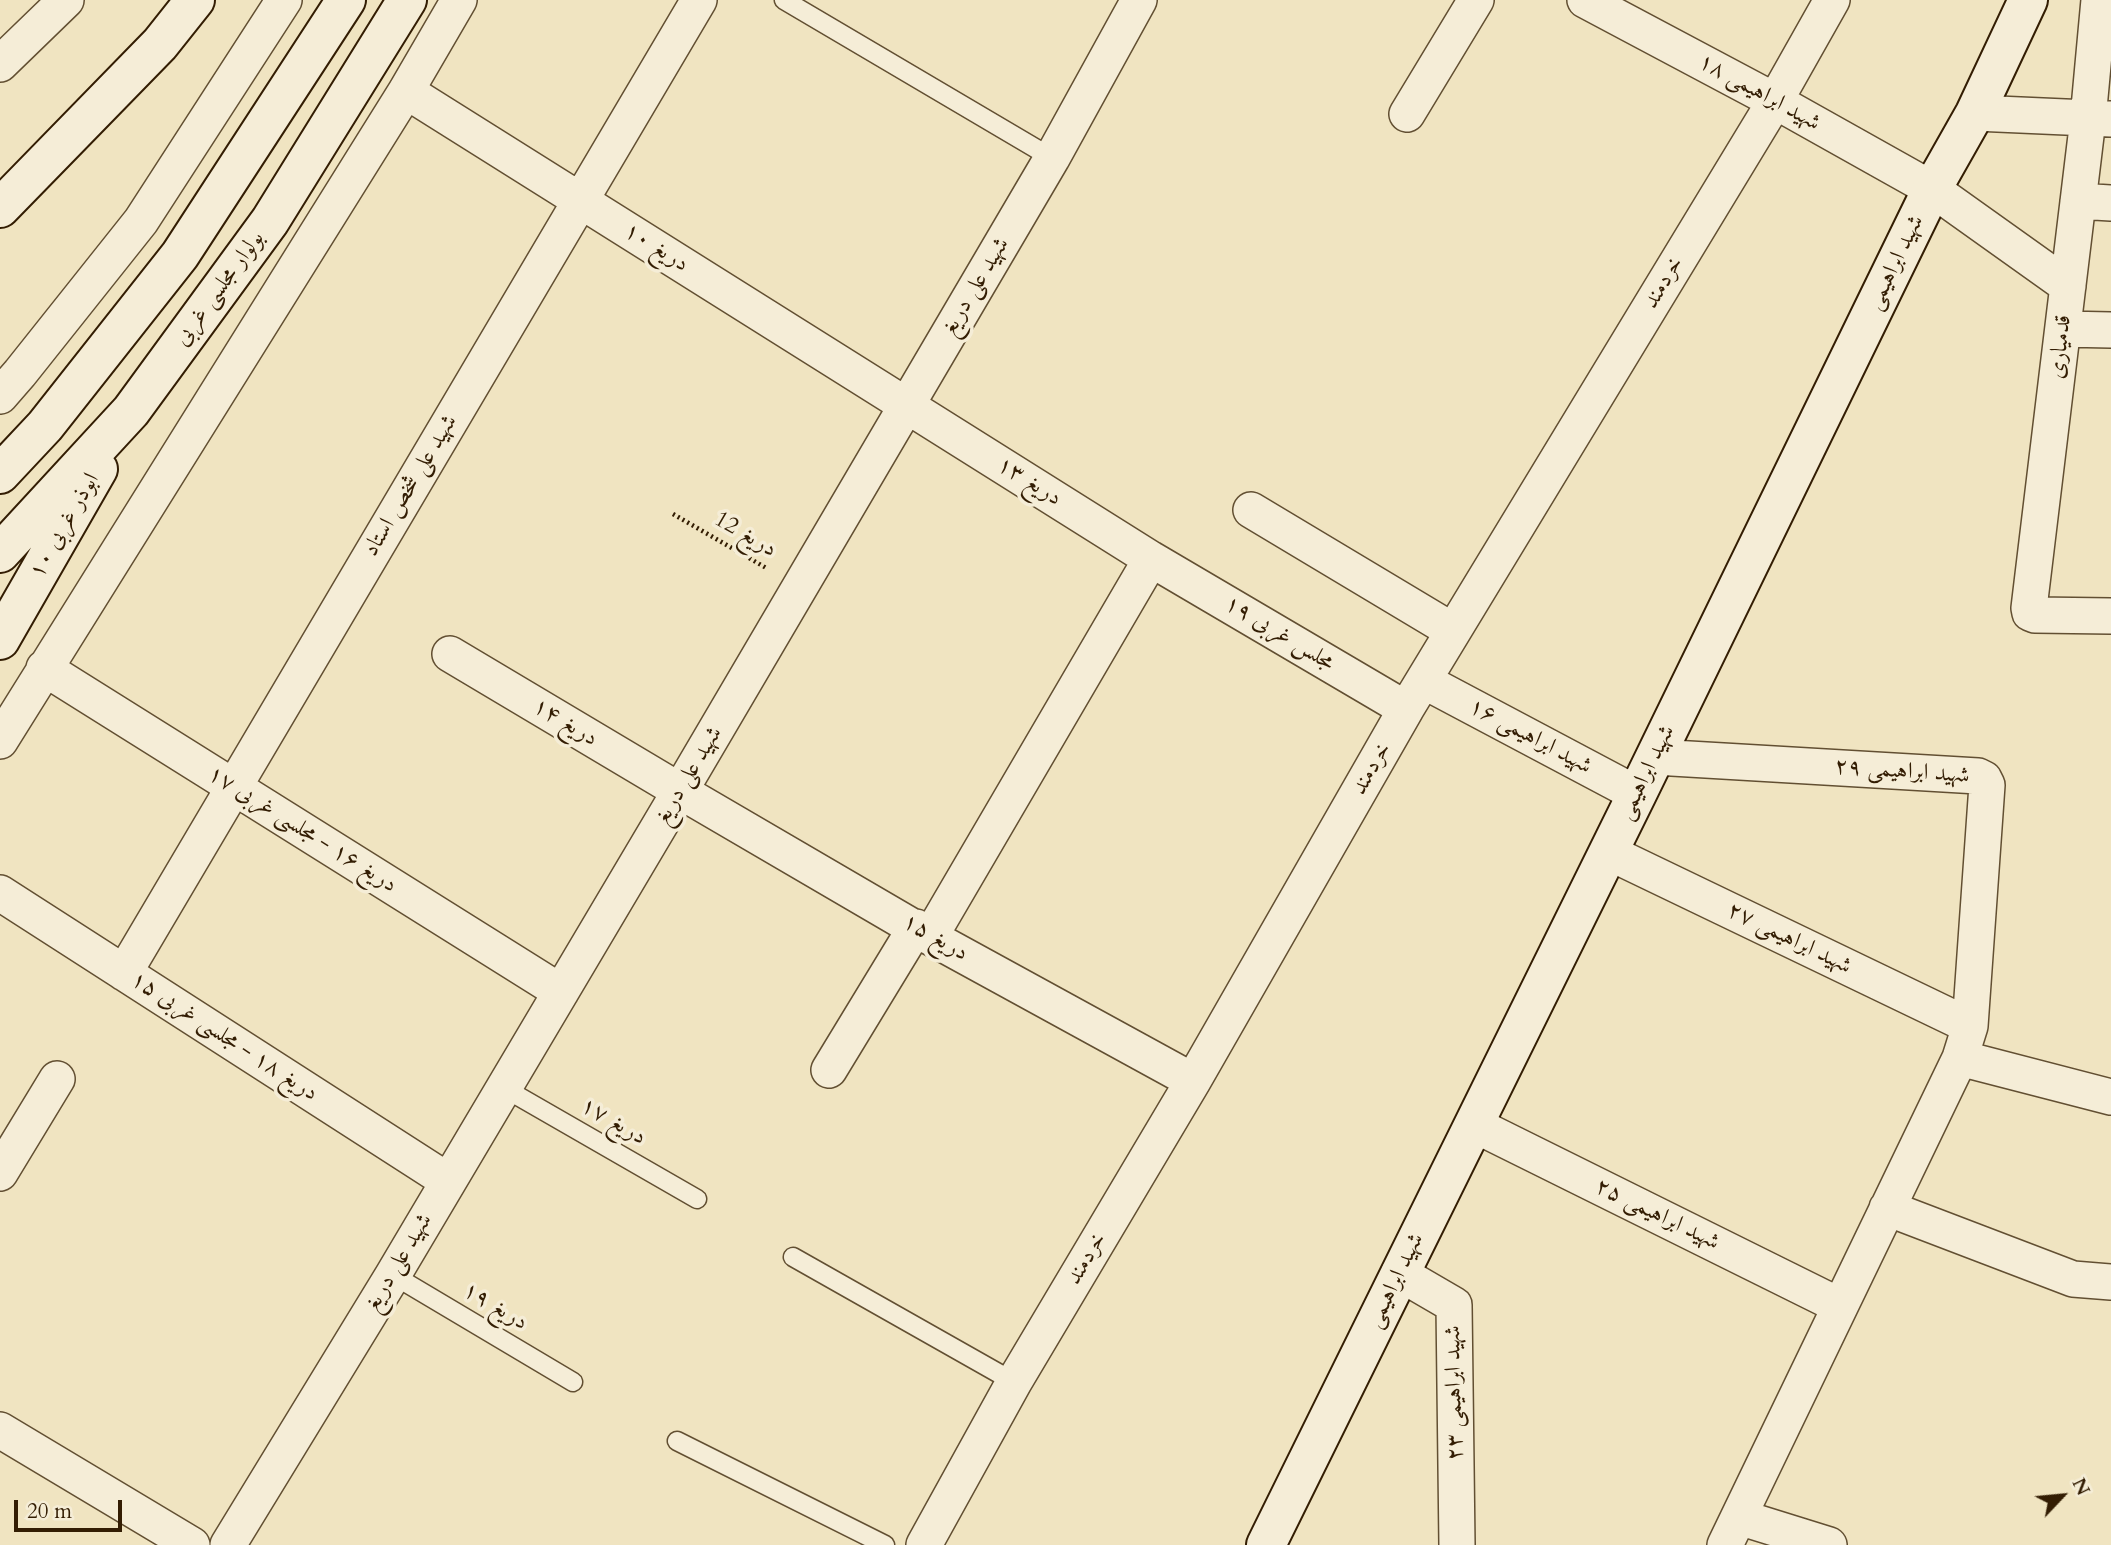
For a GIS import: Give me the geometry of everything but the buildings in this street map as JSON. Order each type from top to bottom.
[{"type":"street","points":[[0,65],[66,0]]},
{"type":"street","points":[[0,208],[160,44],[195,0]]},
{"type":"street","points":[[0,396],[141,221],[284,0]]},
{"type":"street","points":[[0,474],[45,426],[180,255],[346,0]]},
{"type":"street","name":"بولوار مجلسی غربی","points":[[0,553],[131,411],[270,221],[407,0]]},
{"type":"street","points":[[0,741],[406,91],[459,0]]},
{"type":"street","name":"شهید علی شخص استاد","points":[[124,973],[699,0]]},
{"type":"street","name":"شهید علی دریغ","points":[[228,1545],[393,1275],[680,791],[1052,158],[1139,0]]},
{"type":"street","points":[[1407,114],[1476,0]]},
{"type":"street","name":"شهید ابراهیمی ۱۸","points":[[1585,0],[1775,101],[1932,189],[2068,286]]},
{"type":"street","name":"خردمند","points":[[924,1545],[1014,1382],[1193,1081],[1415,695],[1775,101],[1832,0]]},
{"type":"street","name":"شهید ابراهیمی","points":[[1266,1545],[1932,189],[1975,113],[2028,0]]},
{"type":"street","name":"قدمیاری","points":[[2099,0],[2100,119],[2095,202],[2068,286],[2029,608],[2030,613],[2035,615],[2111,616]]},
{"type":"street","name":"دریغ ۱۰","points":[[406,91],[906,405]]},
{"type":"street","points":[[1975,113],[2100,119]]},
{"type":"street","points":[[2063,329],[2111,330]]},
{"type":"street","name":"دریغ ۱۳","points":[[906,405],[1151,559]]},
{"type":"street","name":"ابوذر غربی ۱۰","points":[[0,640],[131,411]]},
{"type":"street","points":[[1251,510],[1453,631]]},
{"type":"street","points":[[829,1070],[923,932],[1151,559]]},
{"type":"street","name":"مجلس غربی ۱۹","points":[[1151,559],[1415,695]]},
{"type":"street","name":"دریغ ۱۴","points":[[450,654],[680,791]]},
{"type":"street","name":"دریغ ۱۶ - مجلسی غربی ۱۷","points":[[44,668],[561,992]]},
{"type":"street","name":"شهید ابراهیمی ۱۶","points":[[1415,695],[1637,794]]},
{"type":"street","name":"شهید ابراهیمی ۲۹","points":[[1655,757],[1978,776],[1984,779],[1987,785],[1965,1042]]},
{"type":"street","name":"دریغ ۱۵","points":[[680,791],[923,932],[1193,1081]]},
{"type":"street","name":"شهید ابراهیمی ۲۷","points":[[1608,852],[1965,1042],[2111,1097]]},
{"type":"street","name":"دریغ ۱۸ - مجلسی غربی ۱۵","points":[[0,893],[449,1181]]},
{"type":"street","points":[[1829,1545],[1732,1531],[1965,1042]]},
{"type":"street","points":[[0,1173],[57,1079]]},
{"type":"street","name":"شهید ابراهیمی ۲۵","points":[[1473,1124],[1840,1306]]},
{"type":"street","points":[[1887,1208],[2073,1279],[2111,1282]]},
{"type":"street","name":"شهید ابراهیمی ۲۳","points":[[1399,1273],[1454,1305],[1457,1545]]},
{"type":"street","points":[[0,1430],[192,1545]]},
{"type":"lane","points":[[784,0],[1052,158]]},
{"type":"lane","name":"دریغ ۱۷","points":[[504,1088],[697,1199]]},
{"type":"lane","points":[[793,1257],[1014,1382]]},
{"type":"lane","name":"دریغ ۱۹","points":[[393,1275],[572,1382]]},
{"type":"lane","points":[[677,1441],[885,1545]]},
{"type":"path","name":"دریغ 12","points":[[673,514],[800,587]]}]
